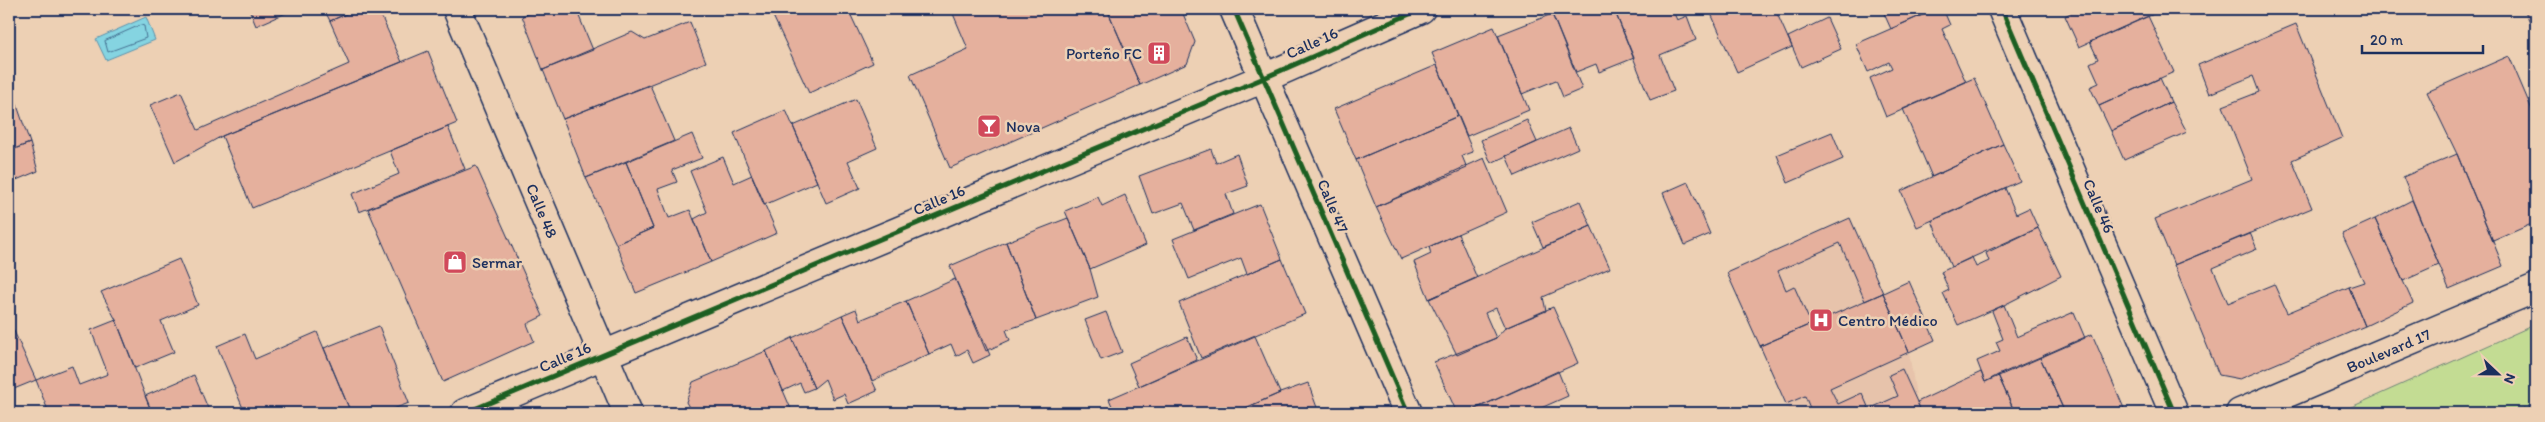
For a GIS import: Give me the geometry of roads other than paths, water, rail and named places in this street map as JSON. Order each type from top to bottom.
[{"type":"street","name":"Calle 48","points":[[457,9],[628,413]]},
{"type":"street","name":"Calle 47","points":[[1234,9],[1408,413]]},
{"type":"street","name":"Calle 16","points":[[465,413],[1264,78],[1421,9]]},
{"type":"street","name":"Calle 46","points":[[2002,9],[2174,413]]},
{"type":"street","name":"Boulevard 17","points":[[2240,413],[2536,288]]},
{"type":"water","points":[[146,17],[155,40],[106,60],[96,39]]},
{"type":"place","name":"Porteño FC","points":[[1159,53]]},
{"type":"place","name":"Nova","points":[[989,126]]},
{"type":"place","name":"Sermar","points":[[455,262]]},
{"type":"place","name":"Centro Médico","points":[[1821,320]]}]
